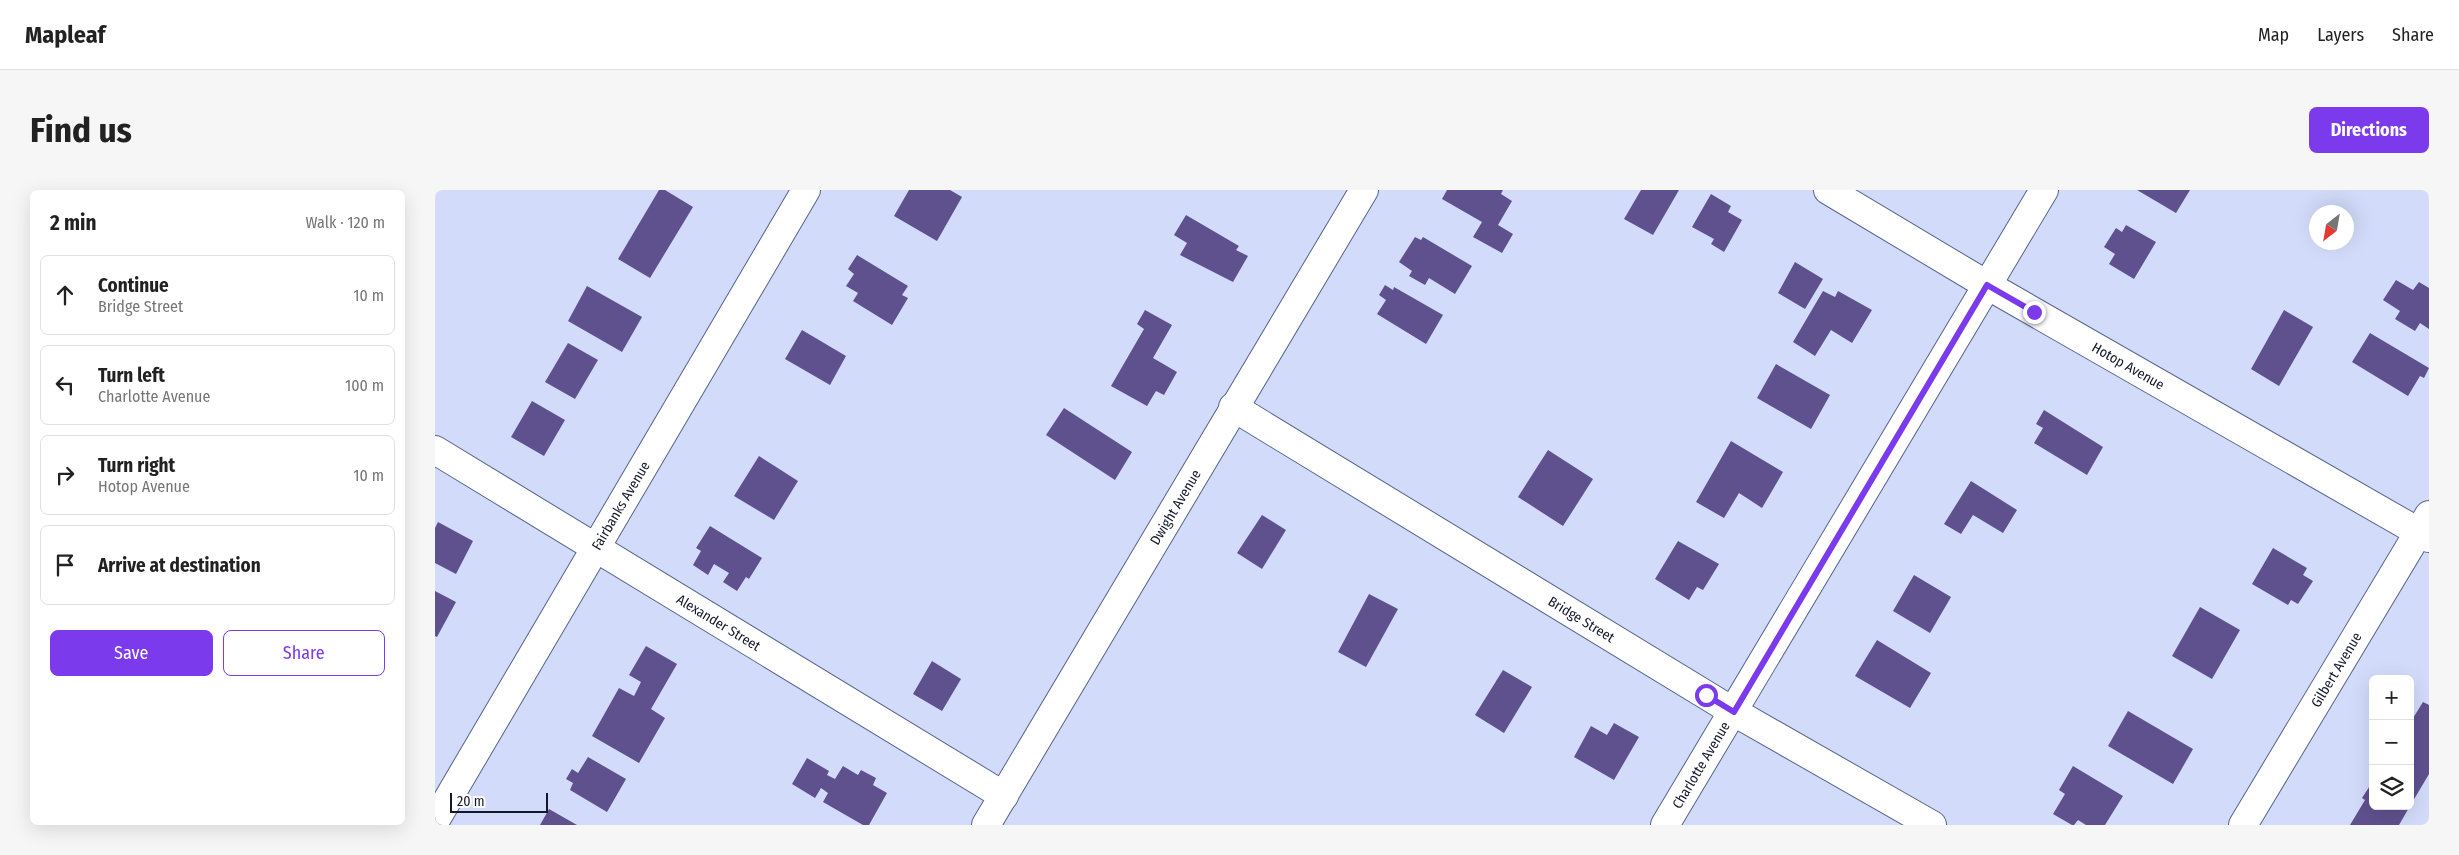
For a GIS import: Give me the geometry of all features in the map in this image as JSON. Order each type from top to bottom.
[{"type":"street","name":"Fairbanks Avenue","points":[[435,821],[806,190]]},
{"type":"street","name":"Dwight Avenue","points":[[986,825],[1233,407],[1364,190]]},
{"type":"street","name":"Hotop Avenue","points":[[1828,190],[1987,285],[2426,528]]},
{"type":"street","name":"Charlotte Avenue","points":[[1665,825],[2044,190]]},
{"type":"street","name":"Bridge Street","points":[[1233,407],[1734,712],[1931,825]]},
{"type":"street","name":"Alexander Street","points":[[435,450],[1004,796]]},
{"type":"street","name":"Gilbert Avenue","points":[[2243,825],[2426,528]]},
{"type":"building","points":[[659,190],[665,190],[693,207],[650,278],[618,259]]},
{"type":"building","points":[[909,190],[950,190],[962,197],[937,241],[894,216]]},
{"type":"building","points":[[1447,190],[1503,190],[1501,194],[1512,201],[1498,225],[1513,234],[1502,253],[1473,237],[1482,222],[1442,199]]},
{"type":"building","points":[[1641,190],[1679,190],[1653,235],[1624,219]]},
{"type":"building","points":[[2137,190],[2190,190],[2176,213]]},
{"type":"building","points":[[1711,194],[1731,206],[1728,212],[1742,220],[1724,252],[1711,244],[1714,239],[1692,227]]},
{"type":"building","points":[[1186,215],[1239,246],[1236,250],[1248,256],[1233,282],[1180,255],[1187,243],[1174,235]]},
{"type":"building","points":[[2126,225],[2156,242],[2134,279],[2109,264],[2115,254],[2104,247],[2116,228],[2122,232]]},
{"type":"building","points":[[1415,237],[1421,240],[1423,237],[1472,266],[1455,294],[1429,278],[1425,285],[1409,276],[1412,271],[1399,262]]},
{"type":"building","points":[[857,255],[908,286],[902,295],[908,298],[892,325],[853,301],[858,293],[846,286],[854,274],[848,269]]},
{"type":"building","points":[[1795,262],[1823,279],[1805,309],[1778,293]]},
{"type":"building","points":[[2396,280],[2413,290],[2419,282],[2429,288],[2429,329],[2420,323],[2415,331],[2395,319],[2400,311],[2383,300]]},
{"type":"building","points":[[1385,285],[1393,290],[1394,287],[1443,315],[1426,344],[1377,314],[1386,300],[1379,295]]},
{"type":"building","points":[[587,286],[642,317],[622,352],[568,321]]},
{"type":"building","points":[[1823,291],[1835,297],[1838,291],[1872,310],[1852,343],[1831,330],[1815,356],[1793,342]]},
{"type":"building","points":[[1145,310],[1172,325],[1153,358],[1177,372],[1164,395],[1156,391],[1147,406],[1111,386],[1144,329],[1137,324]]},
{"type":"building","points":[[2284,310],[2313,327],[2279,386],[2251,369]]},
{"type":"building","points":[[802,330],[846,356],[830,385],[785,359]]},
{"type":"building","points":[[2370,333],[2429,368],[2424,378],[2420,376],[2408,396],[2352,362]]},
{"type":"building","points":[[568,343],[598,360],[575,399],[545,382]]},
{"type":"building","points":[[1776,364],[1830,395],[1811,429],[1757,398]]},
{"type":"building","points":[[532,401],[565,420],[544,456],[511,437]]},
{"type":"building","points":[[1064,408],[1132,452],[1115,480],[1046,435]]},
{"type":"building","points":[[2044,410],[2103,447],[2087,475],[2034,443],[2043,428],[2036,424]]},
{"type":"building","points":[[1731,441],[1783,472],[1762,508],[1739,493],[1724,518],[1696,502]]},
{"type":"building","points":[[1548,450],[1593,479],[1563,526],[1518,497]]},
{"type":"building","points":[[759,456],[798,481],[774,520],[734,496]]},
{"type":"building","points":[[1971,481],[2017,510],[2003,533],[1973,515],[1961,534],[1944,524]]},
{"type":"building","points":[[1262,515],[1286,530],[1262,569],[1237,553]]},
{"type":"building","points":[[438,522],[473,541],[456,574],[435,563],[435,528]]},
{"type":"building","points":[[710,526],[762,558],[749,579],[746,577],[737,591],[723,582],[729,573],[714,564],[708,575],[693,565],[701,551],[696,548]]},
{"type":"building","points":[[1678,541],[1719,564],[1703,590],[1697,587],[1689,600],[1655,579]]},
{"type":"building","points":[[2273,548],[2307,568],[2303,575],[2313,581],[2298,604],[2291,600],[2288,605],[2252,584]]},
{"type":"building","points":[[1914,575],[1951,597],[1930,633],[1893,611]]},
{"type":"building","points":[[435,591],[456,602],[437,637],[435,636]]},
{"type":"building","points":[[1369,594],[1398,609],[1366,667],[1338,652]]},
{"type":"building","points":[[2200,607],[2240,630],[2212,679],[2172,656]]},
{"type":"building","points":[[1877,640],[1931,673],[1910,708],[1855,676]]},
{"type":"building","points":[[646,646],[677,664],[651,709],[665,718],[639,763],[592,736],[619,688],[634,696],[641,682],[629,675]]},
{"type":"building","points":[[932,661],[961,679],[942,711],[913,694]]},
{"type":"building","points":[[1503,670],[1532,687],[1504,733],[1475,715]]},
{"type":"building","points":[[2423,702],[2429,705],[2429,774],[2414,799],[2414,720],[2414,717]]},
{"type":"building","points":[[2128,711],[2193,749],[2173,784],[2108,746]]},
{"type":"building","points":[[1614,723],[1639,737],[1614,780],[1574,757],[1591,726],[1607,735]]},
{"type":"building","points":[[588,757],[626,779],[607,812],[570,790],[573,783],[566,779],[572,769],[578,773]]},
{"type":"building","points":[[807,758],[829,771],[827,775],[835,779],[843,766],[858,775],[861,770],[876,778],[873,785],[887,793],[869,825],[863,825],[823,802],[828,793],[821,788],[815,798],[792,784]]},
{"type":"building","points":[[2073,766],[2123,796],[2105,825],[2086,825],[2078,820],[2072,825],[2053,814],[2065,794],[2059,790]]},
{"type":"building","points":[[2369,787],[2369,810],[2408,810],[2399,825],[2350,825],[2365,800],[2362,798]]},
{"type":"building","points":[[549,809],[577,825],[540,825]]},
{"type":"route","points":[[1706,695],[1734,712],[1987,285],[2034,312]]}]
